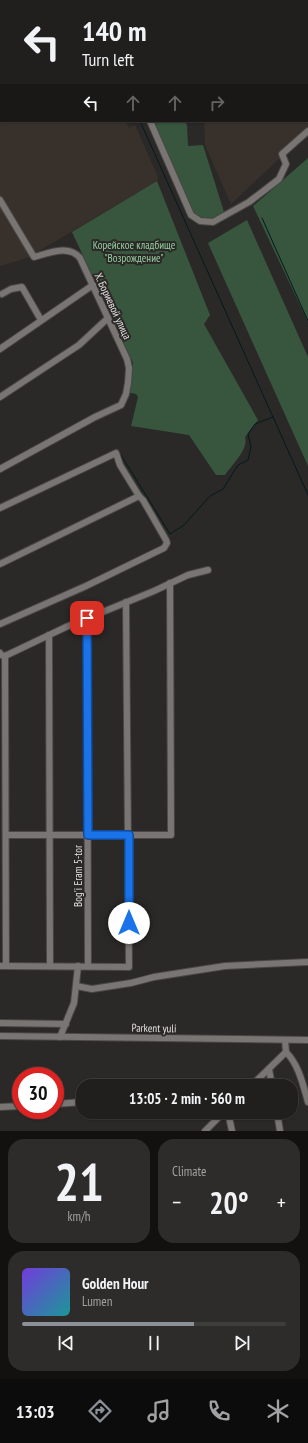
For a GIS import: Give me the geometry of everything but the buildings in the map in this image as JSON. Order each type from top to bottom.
[{"type":"street","points":[[150,122],[191,215],[200,221],[213,222],[249,202],[279,178],[286,164],[282,154],[308,131]]},
{"type":"street","name":"Х. Бориевой улица","points":[[0,200],[34,257],[65,250],[77,253],[127,359],[129,368],[126,394],[121,405],[95,417],[0,469]]},
{"type":"street","points":[[0,349],[93,285]]},
{"type":"street","points":[[2,294],[11,289],[22,287],[42,320]]},
{"type":"street","points":[[0,397],[79,345],[108,318]]},
{"type":"street","points":[[0,508],[116,453],[120,465],[143,500],[166,540],[166,546],[164,548],[86,586],[0,624]]},
{"type":"street","points":[[0,564],[139,496]]},
{"type":"street","points":[[126,602],[129,966],[3,966],[6,834],[2,654],[50,635],[188,575],[208,570]]},
{"type":"street","points":[[6,834],[171,835],[170,583]]},
{"type":"street","name":"Bog'i Eram 5-tor","points":[[87,618],[88,966]]},
{"type":"street","points":[[50,635],[50,966]]},
{"type":"street","points":[[76,986],[92,989],[131,983],[154,977],[225,966],[308,962]]},
{"type":"street","points":[[61,1036],[74,1003],[78,966]]},
{"type":"street","points":[[0,1023],[66,1024]]},
{"type":"street","name":"Parkent yuli","points":[[0,1035],[285,1040],[308,1039]]},
{"type":"street","name":"Parkent yuli","points":[[61,1036],[308,1039]]},
{"type":"street","points":[[285,1040],[286,1052],[291,1057],[298,1071],[308,1102]]},
{"type":"street","points":[[258,1079],[286,1052]]},
{"type":"street","points":[[269,1069],[271,1079]]},
{"type":"street","points":[[64,1103],[76,1102]]},
{"type":"street","points":[[0,1107],[12,1106]]},
{"type":"street","points":[[204,1131],[217,1119]]},
{"type":"street","points":[[229,1119],[232,1131]]},
{"type":"street","points":[[278,1119],[280,1131]]},
{"type":"shaded area","points":[[0,122],[126,122],[129,128],[135,125],[158,177],[157,181],[27,258],[0,266]]},
{"type":"shaded area","points":[[204,122],[308,122],[308,135],[287,154],[279,159],[231,204],[205,145]]},
{"type":"green space","points":[[154,122],[185,122],[187,125],[188,146],[203,145],[225,215],[210,220],[193,214]]},
{"type":"green space","points":[[308,158],[308,322],[253,206]]},
{"type":"green space","name":"Корейское кладбище \"Возрождение\"","points":[[157,181],[210,315],[204,324],[258,420],[245,437],[245,447],[242,452],[225,475],[216,475],[189,435],[131,426],[138,397],[136,394],[127,392],[133,363],[72,232]]},
{"type":"green space","points":[[247,220],[308,357],[308,466],[208,243]]},
{"type":"waterway","points":[[140,122],[308,495]]},
{"type":"waterway","points":[[262,218],[308,321]]},
{"type":"waterway","points":[[121,455],[170,534],[184,525],[210,496],[223,489],[238,465],[248,460],[251,447],[248,434],[255,424],[273,417]]},
{"type":"route","points":[[87,618],[88,835],[129,835],[129,923]]}]
